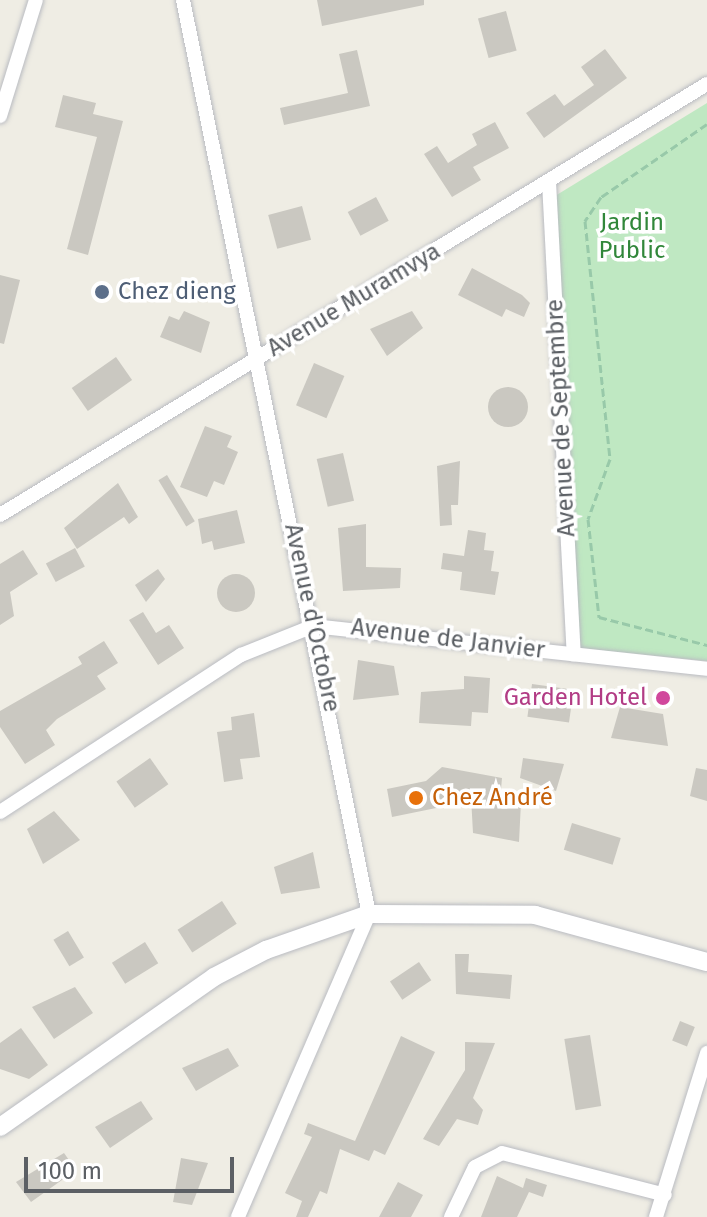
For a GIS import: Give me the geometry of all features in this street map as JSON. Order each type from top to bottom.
[{"type":"street","points":[[0,116],[36,0]]},
{"type":"street","name":"Avenue d'Octobre","points":[[183,0],[259,357],[369,914]]},
{"type":"street","name":"Avenue Muramvya","points":[[0,515],[707,84]]},
{"type":"street","name":"Avenue de Septembre","points":[[549,182],[574,654]]},
{"type":"street","name":"Avenue de Janvier","points":[[0,812],[241,655],[313,626],[707,669]]},
{"type":"street","points":[[0,1127],[214,977],[266,950],[369,914],[535,915],[707,962]]},
{"type":"street","points":[[238,1217],[369,914]]},
{"type":"street","points":[[656,1217],[707,1053]]},
{"type":"street","points":[[451,1217],[475,1167],[502,1153],[665,1195]]},
{"type":"path","points":[[707,124],[601,197],[585,221],[610,459],[588,519],[599,617],[707,645]]},
{"type":"green space","name":"Jardin Public","points":[[707,103],[707,661],[577,648],[555,196]]},
{"type":"building","points":[[317,0],[424,0],[424,5],[322,26]]},
{"type":"building","points":[[506,11],[517,51],[489,58],[478,19]]},
{"type":"building","points":[[605,49],[627,78],[544,138],[526,113],[555,94],[564,106],[594,85],[581,67]]},
{"type":"building","points":[[357,50],[370,106],[284,125],[280,108],[348,93],[339,54]]},
{"type":"building","points":[[63,95],[96,103],[93,114],[123,121],[88,255],[67,249],[97,137],[55,127]]},
{"type":"building","points":[[495,122],[509,148],[473,167],[481,180],[452,197],[424,154],[437,146],[448,163],[477,145],[472,134]]},
{"type":"building","points":[[376,197],[389,221],[360,236],[348,212]]},
{"type":"building","points":[[302,206],[311,240],[277,249],[268,215]]},
{"type":"building","points":[[472,268],[522,295],[530,303],[524,317],[506,309],[502,317],[458,295]]},
{"type":"building","points":[[0,275],[20,280],[4,344],[0,343]]},
{"type":"building","points":[[184,311],[210,322],[201,353],[160,337],[169,316],[179,320]]},
{"type":"building","points":[[412,311],[423,328],[387,356],[370,329]]},
{"type":"building","points":[[116,357],[132,380],[88,411],[72,388]]},
{"type":"building","points":[[314,363],[344,376],[326,418],[296,405]]},
{"type":"building","points":[[508,387],[522,393],[528,407],[522,421],[508,427],[494,421],[488,407],[494,393]]},
{"type":"building","points":[[205,426],[232,436],[227,447],[238,452],[224,485],[214,481],[207,497],[180,487]]},
{"type":"building","points":[[343,453],[354,501],[328,507],[317,459]]},
{"type":"building","points":[[460,461],[458,505],[451,505],[452,525],[440,526],[437,466]]},
{"type":"building","points":[[167,475],[195,521],[186,526],[158,480]]},
{"type":"building","points":[[118,483],[138,517],[129,524],[124,517],[77,549],[64,528]]},
{"type":"building","points":[[237,510],[245,543],[214,550],[212,541],[202,544],[198,519]]},
{"type":"building","points":[[366,524],[366,567],[401,568],[400,588],[343,591],[338,528]]},
{"type":"building","points":[[468,530],[486,533],[484,550],[494,551],[491,571],[499,572],[495,595],[460,590],[462,572],[441,569],[443,553],[464,556]]},
{"type":"building","points":[[75,548],[85,567],[56,582],[46,563]]},
{"type":"building","points":[[23,550],[38,574],[10,592],[14,616],[0,625],[0,564]]},
{"type":"building","points":[[158,569],[165,579],[146,602],[135,585]]},
{"type":"building","points":[[236,574],[250,579],[255,593],[250,607],[236,612],[222,607],[217,593],[222,579]]},
{"type":"building","points":[[143,612],[156,633],[169,625],[184,648],[158,665],[129,620]]},
{"type":"building","points":[[104,641],[118,663],[97,676],[106,689],[57,719],[46,730],[55,745],[25,764],[0,727],[0,711],[82,664],[78,657]]},
{"type":"building","points":[[358,660],[394,666],[399,695],[353,700]]},
{"type":"building","points":[[464,676],[490,678],[488,713],[472,712],[471,726],[419,723],[421,692],[464,689]]},
{"type":"building","points":[[532,684],[574,690],[569,723],[527,717]]},
{"type":"building","points":[[620,707],[663,714],[668,746],[611,738]]},
{"type":"building","points":[[254,713],[260,757],[240,759],[243,779],[224,782],[217,732],[232,730],[231,717]]},
{"type":"building","points":[[150,758],[168,784],[135,808],[116,782]]},
{"type":"building","points":[[523,758],[564,764],[556,791],[520,778]]},
{"type":"building","points":[[442,767],[502,778],[500,801],[521,802],[519,842],[473,833],[471,797],[444,798],[446,806],[392,817],[387,789],[426,781]]},
{"type":"building","points":[[696,768],[707,770],[707,801],[690,796]]},
{"type":"building","points":[[54,811],[80,840],[43,864],[27,829]]},
{"type":"building","points":[[572,823],[621,838],[613,865],[564,850]]},
{"type":"building","points":[[313,852],[320,888],[281,894],[274,867]]},
{"type":"building","points":[[222,901],[237,924],[192,953],[178,930]]},
{"type":"building","points":[[68,931],[84,958],[69,966],[53,940]]},
{"type":"building","points":[[145,942],[158,963],[125,984],[112,963]]},
{"type":"building","points":[[455,954],[469,954],[468,972],[512,975],[510,999],[456,994]]},
{"type":"building","points":[[419,962],[431,980],[402,1000],[390,982]]},
{"type":"building","points":[[75,987],[93,1013],[54,1039],[32,1007]]},
{"type":"building","points":[[680,1021],[695,1027],[687,1046],[672,1040]]},
{"type":"building","points":[[21,1028],[48,1065],[29,1079],[0,1069],[0,1043]]},
{"type":"building","points":[[590,1035],[601,1106],[576,1110],[564,1039]]},
{"type":"building","points":[[401,1036],[435,1052],[385,1155],[374,1150],[369,1161],[340,1149],[327,1194],[320,1191],[308,1217],[296,1217],[302,1201],[285,1193],[312,1137],[304,1134],[308,1123],[355,1141]]},
{"type":"building","points":[[465,1042],[495,1043],[473,1098],[483,1110],[478,1125],[457,1119],[439,1146],[423,1139],[465,1070]]},
{"type":"building","points":[[228,1048],[239,1066],[196,1091],[182,1068]]},
{"type":"building","points":[[141,1101],[153,1119],[110,1148],[95,1127]]},
{"type":"building","points":[[64,1153],[76,1170],[31,1202],[16,1182]]},
{"type":"building","points":[[181,1158],[208,1163],[192,1205],[173,1202]]},
{"type":"building","points":[[497,1176],[523,1188],[526,1178],[547,1185],[543,1197],[529,1192],[517,1217],[481,1217]]},
{"type":"building","points":[[398,1182],[423,1195],[411,1217],[379,1217]]},
{"type":"place","name":"Chez dieng","points":[[102,292]]},
{"type":"place","name":"Garden Hotel","points":[[663,698]]},
{"type":"place","name":"Chez André","points":[[416,798]]}]
